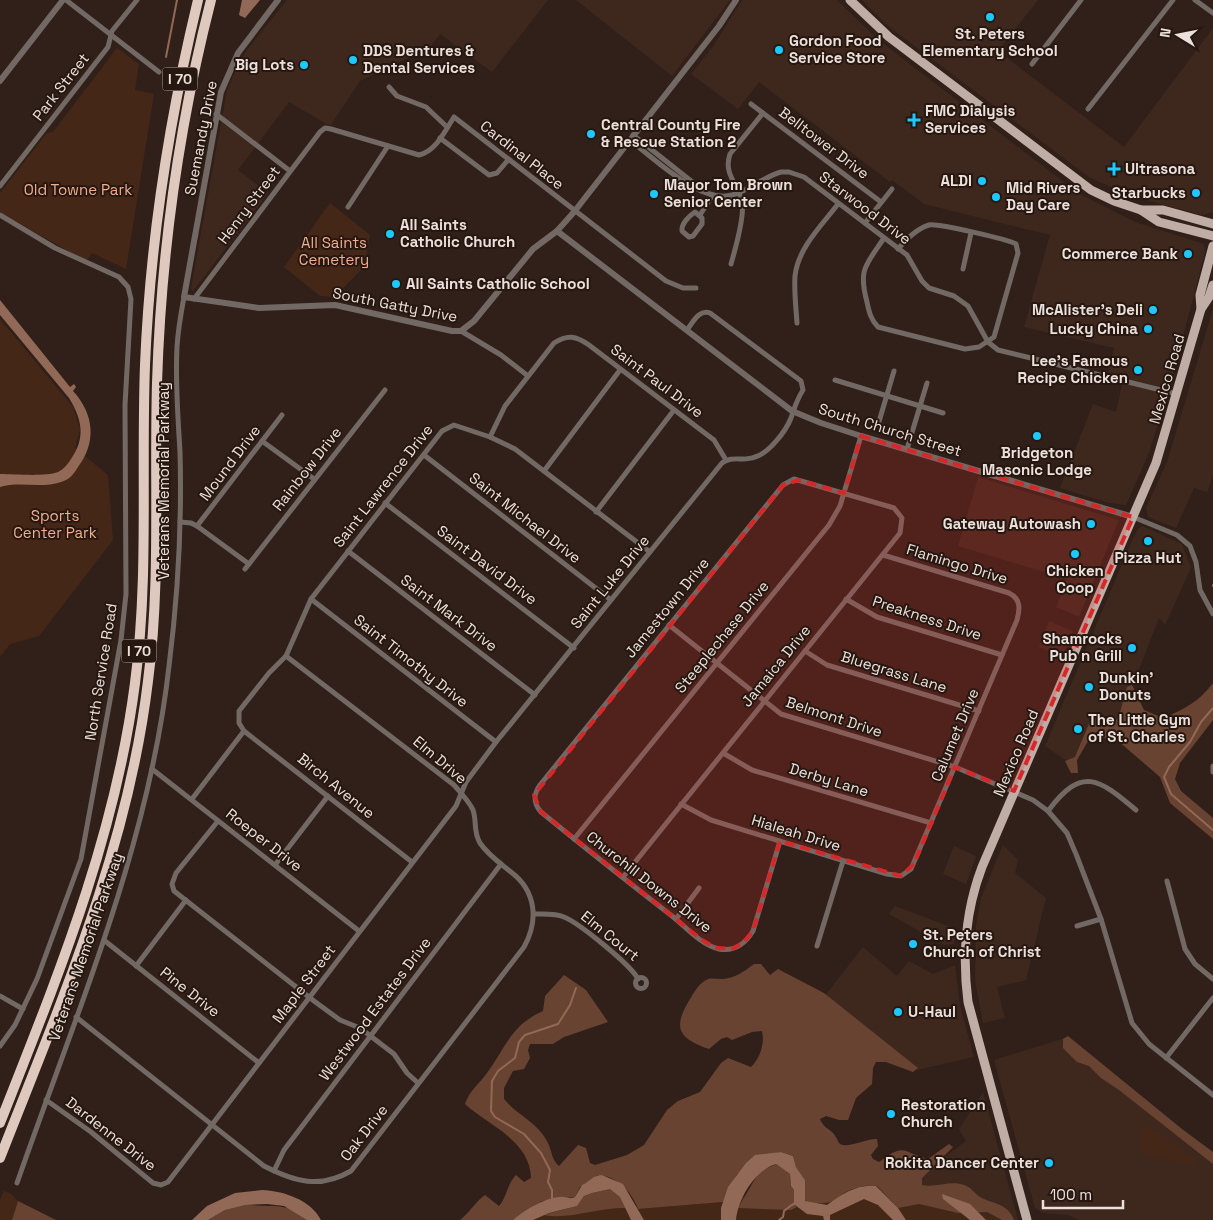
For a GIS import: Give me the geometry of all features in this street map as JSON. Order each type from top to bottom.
[{"type":"highway","name":"I 70","points":[[0,1123],[82,908],[108,826],[126,740],[136,673],[143,596],[144,383],[152,267],[172,122],[198,0]]},
{"type":"highway","name":"I 70","points":[[0,1158],[97,906],[122,822],[140,737],[154,621],[157,563],[156,408],[165,262],[184,128],[211,0]]},
{"type":"main road","points":[[850,0],[889,37],[1079,181],[1104,197],[1141,210],[1159,222],[1213,236]]},
{"type":"main road","points":[[1141,210],[1162,210],[1213,224]]},
{"type":"main road","name":"Mexico Road","points":[[1027,1220],[972,1018],[964,966],[966,927],[973,893],[1014,791],[1164,442],[1201,309],[1200,296],[1213,246]]},
{"type":"main road","name":"Mexico Road","points":[[1201,309],[1210,298],[1213,285]]},
{"type":"street","points":[[0,82],[64,0],[159,72]]},
{"type":"street","name":"Park Street","points":[[0,186],[108,47],[111,36],[137,0]]},
{"type":"street","name":"Suemandy Drive","points":[[184,297],[221,92],[232,63],[278,0]]},
{"type":"street","points":[[461,330],[474,321],[533,249],[557,230],[574,212],[719,26],[736,0]]},
{"type":"street","points":[[1032,64],[1081,0]]},
{"type":"street","points":[[1088,109],[1173,0]]},
{"type":"street","points":[[1195,0],[1213,13]]},
{"type":"street","points":[[348,207],[388,146],[420,155],[427,153],[448,127],[426,107],[397,96],[389,87]]},
{"type":"street","name":"Belltower Drive","points":[[751,104],[881,202]]},
{"type":"street","points":[[731,264],[742,210],[738,193],[729,176],[728,161],[730,154],[763,113]]},
{"type":"street","points":[[216,114],[290,171]]},
{"type":"street","name":"Cardinal Place","points":[[448,127],[454,117],[666,282],[683,288],[696,288]]},
{"type":"street","name":"Henry Street","points":[[194,298],[320,132],[325,128],[388,146]]},
{"type":"street","points":[[440,138],[489,175],[497,173],[508,160]]},
{"type":"street","name":"Starwood Drive","points":[[631,138],[697,190],[712,196],[722,197],[738,193],[772,174],[789,172],[804,177],[907,255],[922,281],[929,288],[954,296],[968,306],[988,342]]},
{"type":"street","points":[[865,223],[892,189]]},
{"type":"street","points":[[700,215],[696,212],[691,215],[682,228],[682,232],[689,237],[694,236],[702,224],[700,215],[712,196]]},
{"type":"street","points":[[797,323],[796,276],[799,261],[812,239],[838,204]]},
{"type":"street","name":"North Service Road","points":[[0,215],[55,248],[112,273],[126,284],[131,299],[125,405],[126,594],[122,640],[81,859],[37,979],[11,1033],[0,1046]]},
{"type":"street","points":[[884,238],[864,267],[862,278],[874,322],[883,330],[958,348],[972,349],[988,342],[994,337],[1018,247],[1012,242],[936,225],[928,225],[898,248]]},
{"type":"street","name":"South Church Street","points":[[557,230],[792,411],[861,436],[1133,517],[1177,535],[1190,546],[1196,562],[1200,590],[1213,614]]},
{"type":"street","points":[[963,268],[971,233]]},
{"type":"street","name":"South Gatty Drive","points":[[184,297],[259,308],[335,305],[442,330],[461,330],[501,355],[528,376]]},
{"type":"street","name":"Veterans Memorial Parkway","points":[[17,1183],[105,941],[131,855],[152,769],[169,668],[180,522],[177,346],[184,297]]},
{"type":"street","points":[[687,330],[700,313],[705,311],[710,313],[801,382],[802,390],[788,422],[765,452],[750,459],[726,460]]},
{"type":"street","name":"Saint Paul Drive","points":[[528,376],[554,343],[563,337],[578,338],[714,440],[726,460]]},
{"type":"street","points":[[988,342],[998,350],[1007,353],[1178,394]]},
{"type":"street","points":[[544,471],[620,370]]},
{"type":"street","points":[[878,425],[894,372]]},
{"type":"street","points":[[490,437],[505,406],[528,376]]},
{"type":"street","points":[[835,380],[943,413]]},
{"type":"street","points":[[907,449],[927,383]]},
{"type":"street","name":"Rainbow Drive","points":[[197,526],[247,566],[385,390]]},
{"type":"street","points":[[596,512],[674,410]]},
{"type":"street","name":"Mound Drive","points":[[197,526],[282,415]]},
{"type":"street","name":"Saint Lawrence Drive","points":[[286,656],[311,599],[442,431],[448,427],[460,426],[515,449],[650,552]]},
{"type":"street","name":"Steeplechase Drive","points":[[574,839],[828,525],[840,506],[861,436]]},
{"type":"street","points":[[262,441],[314,480]]},
{"type":"street","name":"Saint Michael Drive","points":[[424,455],[612,600]]},
{"type":"street","name":"Saint Luke Drive","points":[[462,794],[466,782],[496,742],[726,460]]},
{"type":"street","name":"Jamestown Drive","points":[[534,800],[536,791],[669,625],[788,481],[799,480],[844,492]]},
{"type":"street","name":"Jamaica Drive","points":[[622,877],[902,529],[902,518],[899,513],[887,506],[844,492]]},
{"type":"street","name":"Saint David Drive","points":[[385,503],[574,648]]},
{"type":"street","points":[[180,522],[191,523],[197,526]]},
{"type":"street","name":"Saint Mark Drive","points":[[348,551],[535,694]]},
{"type":"street","name":"Flamingo Drive","points":[[883,555],[1009,593],[1019,604]]},
{"type":"street","name":"Saint Timothy Drive","points":[[311,599],[496,742]]},
{"type":"street","name":"Preakness Drive","points":[[846,599],[877,617],[1002,655]]},
{"type":"street","name":"Calumet Drive","points":[[906,873],[914,864],[979,711],[1017,620],[1019,604]]},
{"type":"street","name":"Belmont Drive","points":[[669,625],[781,714],[955,767],[1014,791],[1033,800],[1048,811],[1067,833],[1101,919],[1132,1023],[1143,1039],[1213,1095]]},
{"type":"street","name":"Bluegrass Lane","points":[[805,651],[827,665],[979,711]]},
{"type":"street","points":[[192,799],[244,731],[239,723],[239,711],[269,673],[286,656]]},
{"type":"street","name":"Elm Drive","points":[[286,656],[454,785],[473,809],[478,840],[490,855],[522,881],[531,895],[534,914]]},
{"type":"street","name":"Birch Avenue","points":[[244,731],[412,862]]},
{"type":"street","name":"Derby Lane","points":[[723,753],[752,770],[931,823]]},
{"type":"street","points":[[1213,766],[1213,772]]},
{"type":"street","name":"Roeper Drive","points":[[152,769],[360,931]]},
{"type":"street","points":[[1048,811],[1065,790],[1084,782],[1105,786],[1136,810]]},
{"type":"street","name":"Maple Street","points":[[162,1185],[168,1182],[212,1125],[456,806],[462,794]]},
{"type":"street","points":[[275,865],[328,796]]},
{"type":"street","name":"Churchill Downs Drive","points":[[534,800],[540,812],[708,945],[716,948],[732,949],[744,943],[752,931],[780,841]]},
{"type":"street","name":"Hialeah Drive","points":[[681,804],[711,820],[843,861],[893,875],[901,876],[906,873]]},
{"type":"street","points":[[218,820],[173,880],[174,891],[309,998],[340,1020],[360,1028],[394,1054],[407,1073],[418,1083]]},
{"type":"street","points":[[817,946],[843,861]]},
{"type":"street","name":"Westwood Estates Drive","points":[[274,1171],[284,1150],[502,864]]},
{"type":"street","points":[[1167,881],[1185,949],[1195,964],[1213,979]]},
{"type":"street","points":[[676,919],[699,888]]},
{"type":"street","points":[[136,966],[186,900]]},
{"type":"street","name":"Elm Court","points":[[534,914],[551,914],[567,918],[629,966],[638,979]]},
{"type":"street","name":"Oak Drive","points":[[76,1018],[264,1166],[300,1180],[320,1183],[337,1179],[351,1171],[524,947],[532,928],[534,914]]},
{"type":"street","points":[[1078,926],[1101,919]]},
{"type":"street","name":"Pine Drive","points":[[105,941],[259,1063]]},
{"type":"street","points":[[0,996],[24,1009]]},
{"type":"street","points":[[1166,1058],[1213,998]]},
{"type":"street","name":"Dardenne Drive","points":[[46,1100],[72,1118],[153,1183],[162,1185]]},
{"type":"highlighted area","points":[[861,436],[1133,517],[1014,791],[955,767],[914,864],[901,876],[780,841],[753,931],[743,943],[732,949],[716,948],[702,940],[541,812],[534,795],[783,485],[799,480],[844,493]]},
{"type":"shaded area","points":[[242,0],[260,0],[245,18],[239,15]]},
{"type":"shaded area","points":[[287,0],[548,0],[492,72],[440,34],[430,47],[360,81],[330,126],[289,102],[238,170],[268,193],[193,291],[191,288],[227,90],[247,50]]},
{"type":"shaded area","points":[[576,0],[730,0],[672,76]]},
{"type":"shaded area","points":[[742,0],[837,0],[876,38],[1078,193],[1135,222],[1204,244],[1205,252],[1175,367],[1149,453],[1126,505],[1109,503],[1060,488],[1093,404],[1116,412],[1122,384],[1108,374],[1114,348],[1024,327],[1050,235],[924,204],[892,180],[890,182],[759,82],[738,109],[691,74],[714,45]]},
{"type":"shaded area","points":[[862,0],[1038,0],[998,51],[1124,147],[1213,28],[1213,212],[1202,215],[1131,196],[1089,177],[888,26]]},
{"type":"shaded area","points":[[0,300],[70,387],[74,384],[76,387],[73,391],[80,400],[89,419],[90,438],[84,458],[75,472],[64,481],[46,485],[8,485],[0,487],[0,474],[29,475],[58,472],[69,463],[76,451],[79,444],[80,428],[77,413],[69,398],[0,315]]},
{"type":"shaded area","points":[[1213,309],[1213,475],[1207,492],[1194,488],[1176,528],[1148,517],[1146,508],[1167,462]]},
{"type":"shaded area","points":[[978,477],[1119,520],[1079,617],[1056,607],[1067,579],[958,546]]},
{"type":"shaded area","points":[[1142,526],[1182,544],[1191,568],[1165,625],[1159,618],[1114,733],[1094,716],[1074,762],[1064,759],[1045,746],[1131,543],[1138,529]]},
{"type":"shaded area","points":[[1049,621],[1073,631],[1062,657],[1039,647]]},
{"type":"shaded area","points":[[1213,683],[1213,720],[1180,763],[1175,779],[1181,791],[1213,818],[1213,839],[1170,803],[1160,777],[1117,740],[1091,736],[1077,760],[1078,773],[1071,773],[1065,761],[1075,757],[1091,719],[1095,716],[1107,726],[1112,726],[1119,716],[1127,687],[1132,685],[1144,710],[1163,718],[1191,704],[1203,695]]},
{"type":"shaded area","points":[[1003,845],[1018,860],[1015,873],[1046,898],[1026,980],[997,987],[1005,1018],[983,1023],[975,980],[976,926],[981,898]]},
{"type":"shaded area","points":[[954,846],[976,856],[966,884],[943,874]]},
{"type":"shaded area","points":[[895,906],[956,929],[954,944],[944,945],[889,914]]},
{"type":"shaded area","points":[[863,947],[897,976],[909,961],[933,974],[955,965],[960,1006],[974,1057],[917,1070],[824,997]]},
{"type":"shaded area","points":[[754,964],[761,964],[770,975],[778,969],[824,993],[918,1068],[913,1072],[886,1062],[876,1062],[873,1068],[872,1084],[856,1098],[848,1120],[839,1120],[826,1116],[820,1119],[824,1126],[834,1134],[839,1143],[851,1145],[877,1139],[878,1146],[871,1155],[873,1159],[879,1162],[899,1150],[928,1159],[949,1144],[953,1147],[922,1178],[922,1185],[933,1186],[954,1183],[966,1186],[980,1197],[1004,1207],[1014,1220],[1002,1220],[987,1212],[958,1213],[919,1204],[898,1208],[877,1186],[865,1186],[847,1191],[833,1201],[822,1203],[808,1202],[804,1199],[805,1180],[796,1167],[793,1156],[781,1152],[753,1157],[736,1176],[723,1202],[638,1209],[632,1197],[623,1186],[611,1178],[598,1175],[580,1187],[575,1197],[542,1201],[513,1220],[460,1220],[485,1195],[499,1206],[516,1175],[524,1182],[531,1178],[529,1165],[524,1154],[516,1144],[507,1135],[465,1104],[472,1091],[487,1073],[516,1030],[523,1023],[543,1011],[545,996],[564,975],[586,990],[608,1022],[564,1037],[553,1044],[530,1044],[528,1050],[530,1058],[524,1069],[513,1071],[504,1088],[504,1099],[543,1134],[549,1144],[554,1160],[559,1166],[578,1145],[586,1148],[590,1163],[595,1165],[627,1155],[644,1145],[667,1110],[678,1101],[700,1092],[721,1063],[728,1058],[751,1067],[759,1055],[762,1046],[762,1031],[752,1032],[732,1040],[727,1037],[721,1039],[709,1049],[698,1045],[684,1036],[680,1024],[685,1009],[702,983],[708,979],[732,977]]},
{"type":"shaded area","points":[[1068,1036],[1213,1152],[1213,1164],[1101,1078],[1089,1066],[1077,1062],[1063,1048],[1063,1039]]},
{"type":"shaded area","points":[[1065,1038],[1213,1155],[1213,1220],[1079,1220],[1068,1215],[1043,1213],[1035,1208],[994,1060]]},
{"type":"shaded area","points":[[983,1092],[1018,1220],[906,1220],[898,1208],[904,1195],[923,1173],[966,1141],[959,1129]]},
{"type":"shaded area","points":[[781,1152],[793,1156],[796,1167],[805,1180],[805,1201],[827,1205],[856,1188],[876,1186],[898,1208],[906,1220],[893,1220],[878,1205],[864,1199],[830,1215],[830,1220],[824,1220],[823,1216],[807,1214],[795,1205],[792,1206],[794,1190],[791,1186],[790,1174],[776,1164],[761,1172],[749,1186],[740,1203],[736,1220],[721,1220],[721,1208],[728,1187],[746,1163],[755,1155]]},
{"type":"shaded area","points":[[776,1164],[790,1174],[791,1186],[794,1190],[794,1205],[797,1207],[791,1210],[738,1208],[759,1172]]},
{"type":"shaded area","points":[[602,1175],[623,1184],[644,1220],[631,1220],[620,1197],[610,1189],[584,1196],[577,1206],[549,1213],[533,1220],[513,1220],[541,1202],[560,1197],[575,1197],[582,1185],[594,1177]]},
{"type":"shaded area","points":[[610,1189],[618,1193],[627,1208],[606,1209],[564,1216],[543,1215],[577,1206],[584,1196]]},
{"type":"shaded area","points":[[262,1190],[279,1192],[304,1202],[311,1207],[321,1220],[307,1220],[284,1206],[267,1204],[245,1205],[225,1210],[208,1220],[192,1220],[207,1206],[235,1193]]},
{"type":"shaded area","points":[[942,1194],[970,1204],[986,1220],[970,1220],[943,1199]]},
{"type":"shaded area","points":[[18,1201],[56,1220],[12,1220]]},
{"type":"shaded area","points":[[245,1204],[284,1207],[307,1220],[208,1220],[225,1210]]},
{"type":"green space","name":"Old Towne Park","points":[[117,48],[139,64],[135,90],[154,94],[126,269],[92,253],[87,260],[75,255],[0,212],[0,193],[47,133],[53,132]]},
{"type":"green space","name":"All Saints Cemetery","points":[[330,203],[370,235],[364,267],[334,297],[320,296],[284,267]]},
{"type":"green space","name":"Sports Center Park","points":[[0,319],[73,407],[80,429],[75,448],[108,475],[113,540],[39,636],[10,644],[0,657]]},
{"type":"green space","points":[[1149,1127],[1195,1161],[1195,1166],[1147,1155],[1142,1149],[1140,1135],[1143,1128]]},
{"type":"green space","points":[[609,1182],[639,1220],[526,1220]]},
{"type":"green space","points":[[4,1191],[10,1193],[18,1201],[12,1220],[0,1220],[0,1200]]},
{"type":"green space","points":[[862,1192],[902,1220],[728,1220],[735,1197]]},
{"type":"green space","points":[[723,1202],[721,1220],[644,1220],[638,1209]]},
{"type":"green space","points":[[907,1204],[964,1214],[984,1214],[1002,1220],[906,1220],[898,1208]]},
{"type":"waterway","points":[[166,57],[177,0]]},
{"type":"waterway","points":[[1213,708],[1201,722],[1190,742],[1169,767],[1164,777],[1171,794],[1213,830]]},
{"type":"waterway","points":[[552,1199],[552,1190],[548,1182],[550,1170],[541,1153],[524,1134],[495,1117],[491,1111],[492,1081],[498,1071],[515,1058],[519,1042],[525,1035],[558,1024],[570,1005],[576,988]]},
{"type":"waterway","points":[[779,1220],[783,1217],[784,1211],[793,1204]]},
{"type":"place","name":"St. Peters Elementary School","points":[[990,17]]},
{"type":"place","name":"Gordon Food Service Store","points":[[779,50]]},
{"type":"place","name":"DDS Dentures & Dental Services","points":[[353,60]]},
{"type":"place","name":"Big Lots","points":[[304,65]]},
{"type":"place","name":"FMC Dialysis Services","points":[[914,120]]},
{"type":"place","name":"Central County Fire & Rescue Station 2","points":[[591,134]]},
{"type":"place","name":"Ultrasona","points":[[1114,169]]},
{"type":"place","name":"ALDI","points":[[982,181]]},
{"type":"place","name":"Starbucks","points":[[1196,193]]},
{"type":"place","name":"Mayor Tom Brown Senior Center","points":[[654,194]]},
{"type":"place","name":"Mid Rivers Day Care","points":[[996,197]]},
{"type":"place","name":"All Saints Catholic Church","points":[[390,234]]},
{"type":"place","name":"Commerce Bank","points":[[1188,254]]},
{"type":"place","name":"All Saints Catholic School","points":[[396,284]]},
{"type":"place","name":"McAlister's Deli","points":[[1153,310]]},
{"type":"place","name":"Lucky China","points":[[1148,329]]},
{"type":"place","name":"Lee's Famous Recipe Chicken","points":[[1138,370]]},
{"type":"place","name":"Bridgeton Masonic Lodge","points":[[1037,436]]},
{"type":"place","name":"Gateway Autowash","points":[[1091,524]]},
{"type":"place","name":"Pizza Hut","points":[[1148,541]]},
{"type":"place","name":"Chicken Coop","points":[[1075,554]]},
{"type":"place","name":"Shamrocks Pub n Grill","points":[[1132,648]]},
{"type":"place","name":"Dunkin' Donuts","points":[[1089,687]]},
{"type":"place","name":"The Little Gym of St. Charles","points":[[1078,729]]},
{"type":"place","name":"St. Peters Church of Christ","points":[[913,944]]},
{"type":"place","name":"U-Haul","points":[[898,1012]]},
{"type":"place","name":"Restoration Church","points":[[891,1114]]},
{"type":"place","name":"Rokita Dancer Center","points":[[1049,1163]]}]
